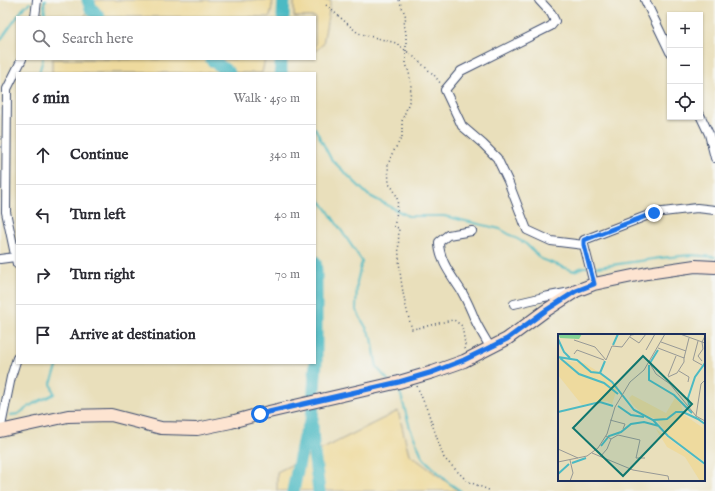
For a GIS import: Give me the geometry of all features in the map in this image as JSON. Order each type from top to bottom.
[{"type":"main road","points":[[0,431],[68,416],[111,415],[161,428],[197,429],[231,422],[399,382],[433,372],[464,360],[507,339],[545,311],[576,291],[594,284],[647,273],[695,266],[715,267]]},
{"type":"street","points":[[34,16],[37,0]]},
{"type":"street","points":[[539,0],[551,12],[555,22],[550,26],[461,71],[445,90],[462,126],[497,158],[508,181],[527,230],[551,241],[584,245]]},
{"type":"street","points":[[645,0],[668,48]]},
{"type":"street","points":[[0,259],[16,261],[6,212],[7,89],[22,60]]},
{"type":"street","points":[[702,120],[709,134],[715,158]]},
{"type":"street","points":[[594,284],[584,240],[654,213],[697,208],[715,210]]},
{"type":"street","points":[[472,231],[448,235],[439,242],[439,249],[445,267],[462,292],[471,309],[475,321],[490,347]]},
{"type":"street","points":[[514,304],[576,291]]},
{"type":"street","points":[[0,431],[11,376],[16,361]]},
{"type":"path","points":[[399,0],[406,17],[404,24],[406,33],[406,64],[410,72],[411,85],[410,99],[402,121],[402,137],[392,154],[388,165],[389,184],[394,188],[398,197],[394,227],[399,228],[399,264],[402,289],[412,329],[454,320],[462,326],[465,344],[464,360]]},
{"type":"path","points":[[326,6],[358,33],[396,43],[434,75],[445,90]]},
{"type":"path","points":[[415,378],[444,458],[467,481],[491,491]]},
{"type":"sand","points":[[96,0],[273,0],[270,16],[85,16]]},
{"type":"sand","points":[[294,0],[331,0],[323,44],[316,51],[316,16],[294,16]]},
{"type":"sand","points":[[52,60],[265,60],[262,72],[52,72]]},
{"type":"sand","points":[[398,411],[409,454],[459,491],[277,491],[277,472]]},
{"type":"waterway","points":[[45,16],[44,1],[46,0]]},
{"type":"waterway","points":[[88,0],[91,8],[98,16]]},
{"type":"waterway","points":[[283,16],[284,0]]},
{"type":"waterway","points":[[18,16],[24,7],[30,3]]},
{"type":"waterway","points":[[0,41],[16,18]]},
{"type":"waterway","points":[[39,72],[43,60]]},
{"type":"waterway","points":[[212,60],[228,72]]},
{"type":"waterway","points":[[281,60],[281,72]]},
{"type":"waterway","points":[[281,62],[286,72]]},
{"type":"waterway","points":[[316,130],[331,159],[368,195],[408,216],[444,216],[500,229],[526,244],[541,259],[574,271],[587,267]]},
{"type":"waterway","points":[[316,196],[324,205],[362,261],[357,282],[356,310],[372,338],[377,368],[388,380]]},
{"type":"waterway","points":[[591,267],[691,255],[715,257]]},
{"type":"waterway","points":[[316,271],[316,361]]},
{"type":"waterway","points":[[10,415],[18,414],[33,404],[54,394],[51,383],[58,365],[60,364]]},
{"type":"waterway","points":[[293,491],[304,438],[312,419],[316,364]]},
{"type":"waterway","points":[[395,388],[400,392],[410,428],[423,458],[449,483],[461,491]]},
{"type":"waterway","points":[[312,423],[313,446],[319,491]]},
{"type":"route","points":[[260,414],[399,382],[433,372],[464,360],[507,339],[545,311],[576,291],[594,284],[584,240],[654,213]]}]
